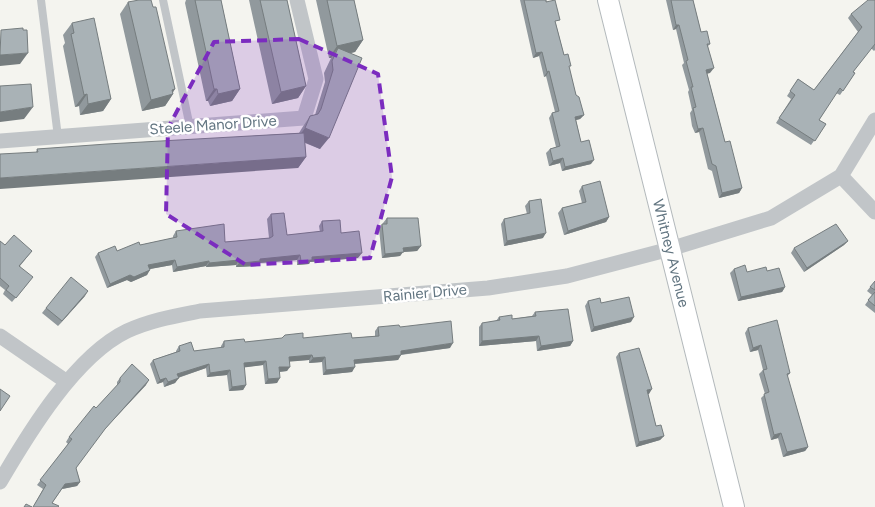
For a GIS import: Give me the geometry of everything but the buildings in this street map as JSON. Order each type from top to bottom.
[{"type":"main road","name":"Whitney Avenue","points":[[608,0],[734,507]]},
{"type":"street","name":"Steele Manor Drive","points":[[0,141],[304,118],[316,79],[297,0]]},
{"type":"street","name":"Rainier Drive","points":[[0,482],[22,443],[68,382],[96,352],[125,332],[160,318],[200,311],[488,288],[567,276],[670,249],[771,218],[841,176],[875,120]]},
{"type":"street","points":[[841,176],[875,212]]},
{"type":"street","points":[[0,336],[68,382]]},
{"type":"lane","points":[[41,0],[58,137]]},
{"type":"lane","points":[[164,0],[190,127]]},
{"type":"highlighted area","points":[[299,39],[378,74],[392,177],[370,258],[246,265],[166,214],[168,128],[214,42]]}]
